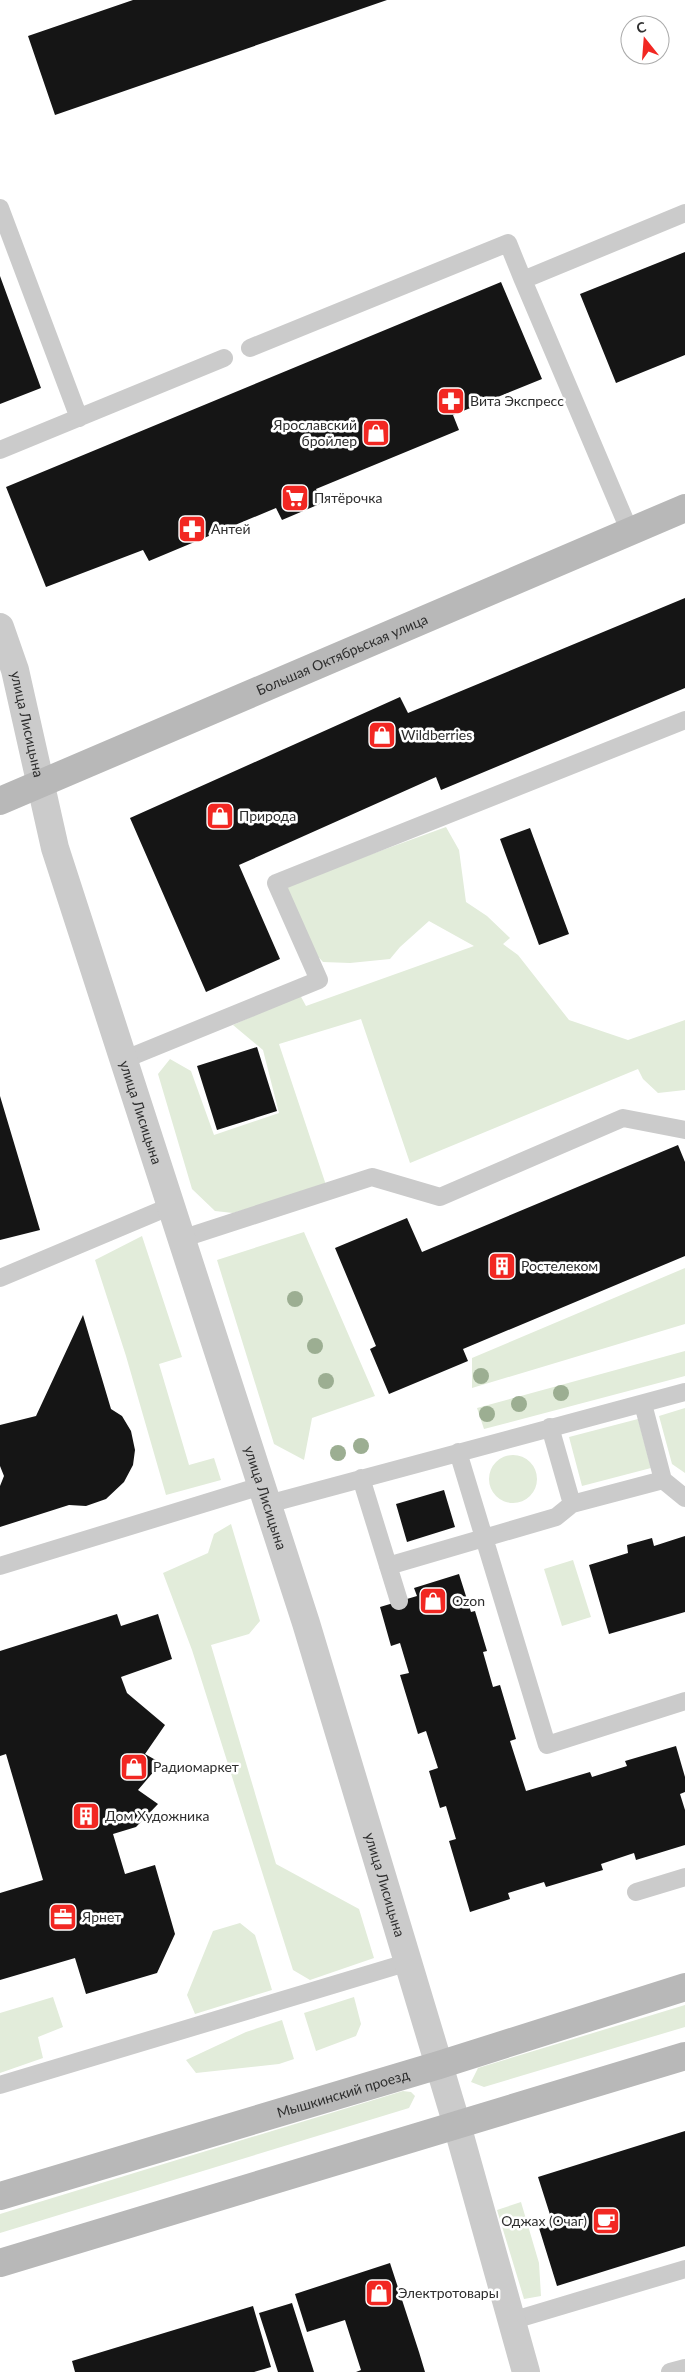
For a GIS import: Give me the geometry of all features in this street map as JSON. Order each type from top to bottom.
[{"type":"main road","name":"Большая Октябрьская улица","points":[[0,801],[685,508]]},
{"type":"main road","name":"Мышкинский проезд","points":[[0,2196],[439,2065],[685,1988]]},
{"type":"main road","points":[[0,2263],[685,2056]]},
{"type":"street","name":"улица Лисицына","points":[[0,627],[15,670],[55,848],[264,1495],[409,1962],[526,2372]]},
{"type":"lane","points":[[0,208],[78,418]]},
{"type":"lane","points":[[523,280],[685,213]]},
{"type":"lane","points":[[250,348],[508,243],[630,532]]},
{"type":"lane","points":[[0,450],[224,358]]},
{"type":"lane","points":[[123,1060],[319,980],[276,883],[685,720]]},
{"type":"lane","points":[[181,1239],[372,1177],[440,1197],[623,1118],[685,1130]]},
{"type":"lane","points":[[0,1278],[171,1206]]},
{"type":"lane","points":[[0,1566],[264,1495],[361,1478],[685,1392]]},
{"type":"lane","points":[[642,1404],[663,1480],[685,1498]]},
{"type":"lane","points":[[550,1427],[572,1504]]},
{"type":"lane","points":[[458,1452],[547,1745],[685,1701]]},
{"type":"lane","points":[[361,1478],[399,1602]]},
{"type":"lane","points":[[388,1566],[556,1517],[572,1504],[663,1480]]},
{"type":"lane","points":[[636,1892],[685,1878]]},
{"type":"lane","points":[[0,2085],[409,1962]]},
{"type":"lane","points":[[511,2321],[685,2269]]},
{"type":"lane","points":[[670,2372],[685,2368]]},
{"type":"green space","points":[[446,827],[459,850],[466,902],[487,916],[510,938],[503,944],[518,955],[569,1020],[628,1040],[685,1020],[685,1090],[658,1093],[643,1079],[638,1069],[410,1163],[361,1019],[279,1044],[326,1185],[233,1213],[215,1211],[192,1189],[158,1074],[170,1059],[191,1071],[214,1135],[279,1113],[263,1050],[233,1025],[300,995],[306,1006],[474,946],[429,921],[400,947],[390,959],[350,963],[323,962],[309,947],[284,886]]},
{"type":"green space","points":[[304,1232],[375,1396],[312,1418],[304,1460],[274,1444],[217,1260]]},
{"type":"green space","points":[[142,1236],[182,1357],[159,1364],[189,1465],[214,1458],[221,1480],[166,1495],[126,1356],[95,1260]]},
{"type":"green space","points":[[685,1268],[685,1324],[472,1388],[472,1358]]},
{"type":"green space","points":[[685,1351],[685,1376],[484,1429],[477,1408]]},
{"type":"green space","points":[[685,1408],[685,1473],[672,1464],[659,1416]]},
{"type":"green space","points":[[638,1419],[651,1468],[582,1486],[569,1437]]},
{"type":"green space","points":[[508,1455],[518,1455],[530,1462],[537,1474],[537,1484],[530,1496],[518,1503],[508,1503],[500,1499],[493,1492],[489,1484],[489,1474],[493,1466],[500,1459]]},
{"type":"green space","points":[[231,1524],[260,1621],[249,1634],[211,1645],[276,1864],[359,1909],[374,1958],[310,1980],[293,1970],[192,1650],[163,1573],[208,1553],[214,1534]]},
{"type":"green space","points":[[573,1560],[591,1617],[562,1626],[544,1569]]},
{"type":"green space","points":[[240,1923],[255,1935],[272,1990],[195,2014],[187,1995],[213,1931]]},
{"type":"green space","points":[[53,1997],[63,2027],[38,2037],[43,2058],[0,2073],[0,2013]]},
{"type":"green space","points":[[354,1997],[361,2024],[356,2036],[316,2051],[304,2013]]},
{"type":"green space","points":[[685,2005],[685,2027],[484,2087],[471,2082],[478,2068]]},
{"type":"green space","points":[[282,2020],[294,2059],[279,2064],[196,2073],[186,2060],[246,2032]]},
{"type":"green space","points":[[403,2091],[411,2092],[415,2096],[409,2108],[0,2233],[0,2214]]},
{"type":"green space","points":[[521,2202],[539,2263],[541,2296],[524,2299],[497,2210]]},
{"type":"building","points":[[133,0],[387,0],[55,115],[28,36]]},
{"type":"building","points":[[685,252],[685,355],[616,383],[580,294]]},
{"type":"building","points":[[0,276],[41,388],[0,404]]},
{"type":"building","points":[[501,282],[542,379],[453,415],[459,430],[316,489],[322,503],[282,520],[276,508],[149,561],[143,550],[46,587],[6,487]]},
{"type":"building","points":[[685,598],[685,688],[441,790],[436,777],[239,865],[280,959],[206,992],[130,818],[400,697],[408,713]]},
{"type":"building","points":[[530,828],[569,934],[539,945],[500,839]]},
{"type":"building","points":[[257,1047],[277,1111],[217,1130],[197,1066]]},
{"type":"building","points":[[0,1096],[40,1230],[0,1240]]},
{"type":"building","name":"Ростелеком","points":[[678,1145],[685,1162],[685,1256],[463,1349],[468,1361],[389,1394],[370,1349],[376,1346],[335,1248],[407,1218],[422,1252]]},
{"type":"building","points":[[83,1315],[111,1409],[122,1416],[131,1431],[135,1450],[133,1465],[124,1482],[106,1499],[86,1506],[69,1505],[0,1527],[0,1486],[4,1476],[0,1466],[0,1425],[36,1416]]},
{"type":"building","points":[[444,1490],[455,1527],[407,1542],[396,1504]]},
{"type":"building","points":[[685,1536],[685,1612],[609,1634],[589,1565],[628,1553],[627,1545],[652,1538],[654,1546]]},
{"type":"building","points":[[459,1574],[471,1612],[475,1611],[487,1651],[483,1652],[493,1687],[500,1685],[516,1739],[510,1741],[526,1791],[590,1772],[592,1777],[627,1766],[625,1761],[676,1746],[685,1777],[685,1792],[680,1794],[685,1810],[685,1845],[636,1860],[634,1853],[601,1864],[603,1870],[546,1887],[544,1882],[508,1893],[510,1899],[470,1912],[449,1841],[456,1839],[446,1806],[440,1808],[429,1771],[438,1768],[426,1731],[418,1734],[400,1675],[409,1673],[400,1643],[391,1646],[380,1607],[417,1596],[414,1588]]},
{"type":"building","name":"Дом Художника","points":[[117,1614],[121,1626],[158,1614],[172,1659],[121,1677],[127,1693],[165,1725],[145,1754],[161,1763],[138,1790],[158,1804],[136,1827],[113,1834],[125,1874],[155,1865],[175,1934],[157,1973],[86,1994],[75,1958],[0,1980],[0,1893],[43,1880],[6,1754],[0,1756],[0,1651]]},
{"type":"building","points":[[685,2131],[685,2246],[557,2286],[539,2228],[553,2224],[538,2177]]},
{"type":"building","points":[[390,2263],[425,2372],[356,2372],[361,2370],[345,2320],[307,2332],[295,2294]]},
{"type":"building","points":[[292,2303],[314,2372],[278,2372],[259,2313]]},
{"type":"building","points":[[253,2306],[271,2367],[254,2372],[75,2372],[72,2361]]},
{"type":"place","name":"Вита Экспресс","points":[[451,401]]},
{"type":"place","name":"Ярославский бройлер","points":[[376,433]]},
{"type":"place","name":"Пятёрочка","points":[[295,498]]},
{"type":"place","name":"Антей","points":[[192,529]]},
{"type":"place","name":"Wildberries","points":[[382,735]]},
{"type":"place","name":"Природа","points":[[220,816]]},
{"type":"place","name":"Ростелеком","points":[[502,1266]]},
{"type":"place","name":"Ozon","points":[[433,1601]]},
{"type":"place","name":"Радиомаркет","points":[[134,1767]]},
{"type":"place","name":"Дом Художника","points":[[86,1816]]},
{"type":"place","name":"Ярнет","points":[[63,1917]]},
{"type":"place","name":"Оджах (Очаг)","points":[[606,2221]]},
{"type":"place","name":"Электротовары","points":[[379,2293]]}]
